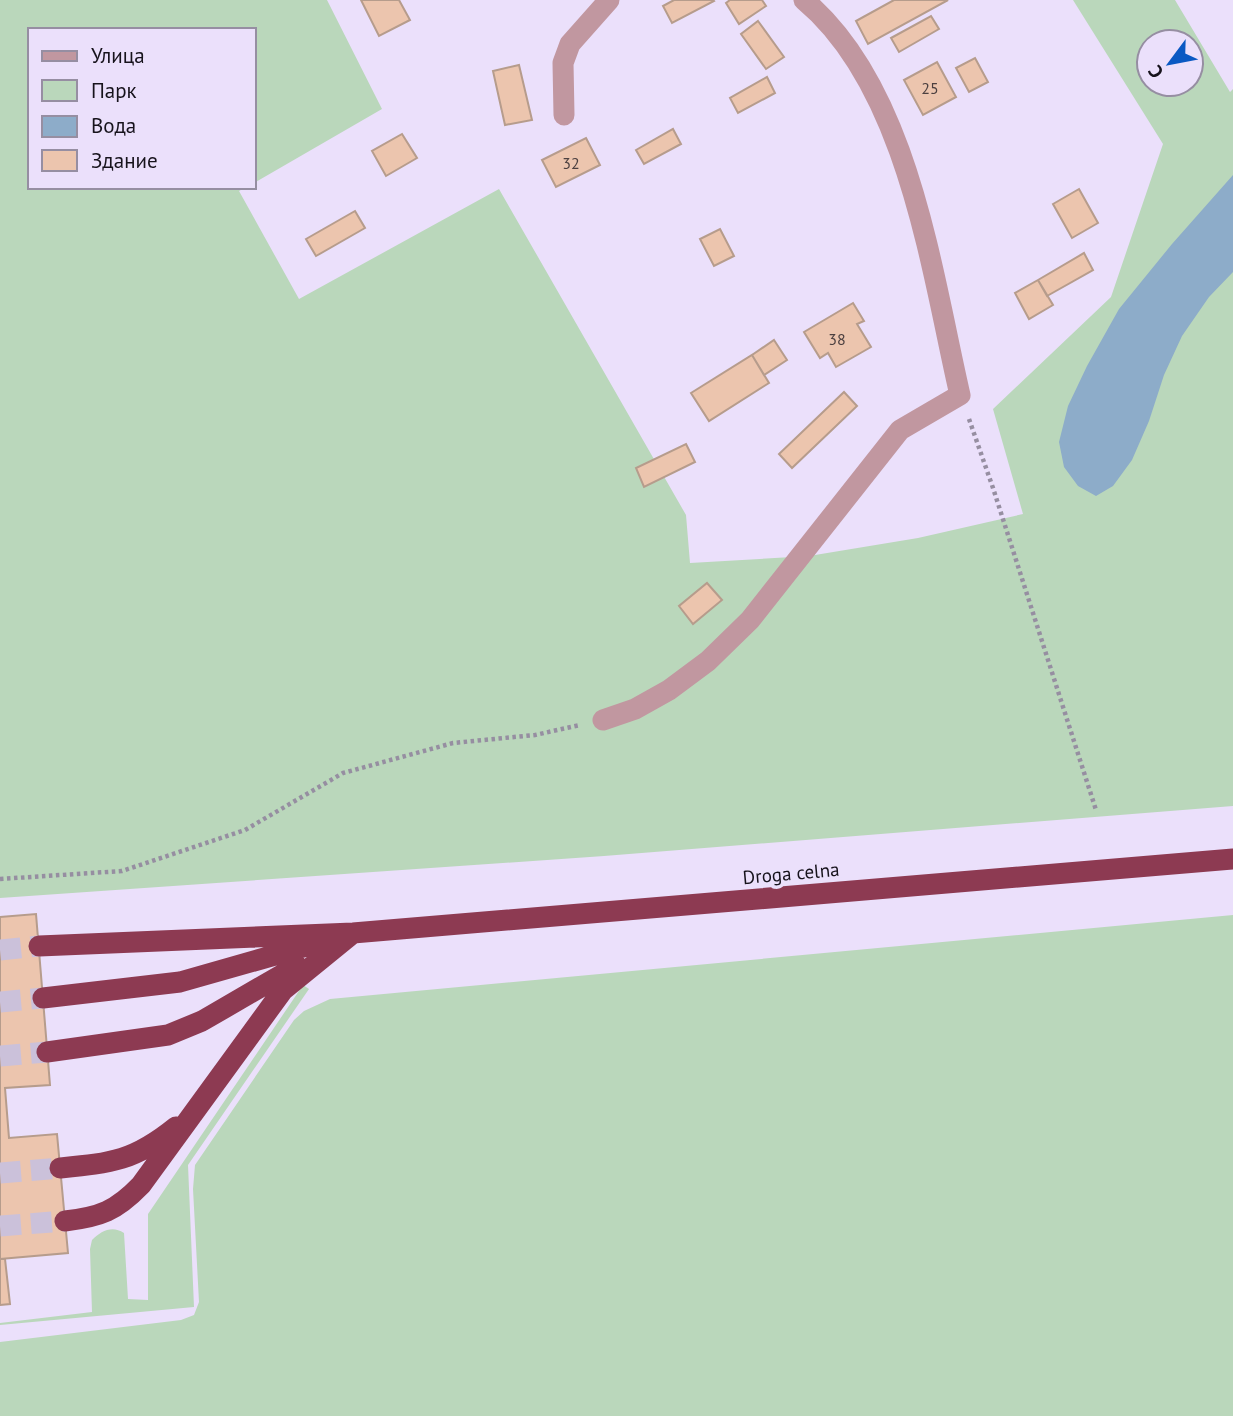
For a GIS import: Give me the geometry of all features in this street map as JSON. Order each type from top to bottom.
[{"type":"highway","name":"Droga celna","points":[[353,933],[1233,859]]},
{"type":"highway","points":[[39,946],[353,933]]},
{"type":"highway","points":[[43,998],[180,982],[353,933]]},
{"type":"highway","points":[[47,1052],[168,1035],[202,1021],[353,933]]},
{"type":"highway","points":[[65,1221],[101,1215],[127,1200],[141,1185],[283,990],[353,933]]},
{"type":"highway","points":[[61,1168],[113,1163],[136,1153],[175,1128],[209,1092]]},
{"type":"street","points":[[564,115],[563,63],[570,44],[609,0]]},
{"type":"street","points":[[603,720],[635,709],[669,690],[708,661],[750,620],[900,430],[960,395],[914,195],[889,123],[857,59],[822,15],[804,0]]},
{"type":"path","points":[[960,395],[993,488],[1096,810]]},
{"type":"path","points":[[0,879],[122,870],[245,830],[343,773],[453,743],[536,735],[603,720]]},
{"type":"green space","points":[[0,0],[327,0],[382,109],[256,182],[256,28],[28,28],[28,189],[242,189],[239,191],[299,299],[499,189],[686,515],[690,563],[809,556],[918,538],[1023,514],[993,409],[1111,297],[1163,144],[1073,0],[1175,0],[1192,28],[1135,28],[1135,98],[1205,98],[1205,50],[1230,92],[1233,89],[1233,806],[604,856],[0,898]]},
{"type":"green space","points":[[1233,915],[1233,1416],[0,1416],[0,1342],[181,1320],[194,1315],[199,1302],[193,1189],[195,1165],[294,1020],[304,1011],[330,999]]},
{"type":"green space","points":[[303,985],[309,989],[188,1165],[194,1307],[0,1325],[92,1312],[92,1240],[111,1229],[124,1233],[128,1299],[148,1300],[148,1214]]},
{"type":"water","points":[[1233,175],[1233,272],[1209,297],[1182,336],[1164,375],[1149,421],[1132,460],[1113,486],[1096,496],[1078,486],[1064,467],[1059,442],[1068,406],[1119,309]]},
{"type":"building","points":[[361,0],[399,0],[410,20],[379,36]]},
{"type":"building","points":[[674,0],[714,1],[672,23],[663,6]]},
{"type":"building","points":[[730,0],[762,0],[766,6],[739,24],[726,3]]},
{"type":"building","points":[[894,0],[948,0],[868,44],[856,21]]},
{"type":"building","points":[[931,16],[939,29],[899,52],[891,38]]},
{"type":"building","points":[[758,21],[784,57],[766,69],[741,34]]},
{"type":"building","points":[[975,58],[988,82],[969,92],[956,68]]},
{"type":"building","points":[[937,62],[956,97],[923,115],[904,80]]},
{"type":"building","points":[[519,65],[532,120],[505,125],[493,71]]},
{"type":"building","points":[[767,77],[775,93],[738,113],[730,98]]},
{"type":"building","points":[[673,129],[681,144],[644,164],[636,150]]},
{"type":"building","points":[[402,134],[417,158],[386,176],[372,151]]},
{"type":"building","points":[[586,138],[600,165],[556,187],[542,160]]},
{"type":"building","points":[[1079,189],[1098,223],[1072,238],[1053,204]]},
{"type":"building","points":[[355,211],[365,228],[316,256],[306,239]]},
{"type":"building","points":[[720,229],[734,256],[714,266],[700,239]]},
{"type":"building","points":[[1084,253],[1093,270],[1047,296],[1038,280]]},
{"type":"building","points":[[1038,280],[1053,305],[1029,319],[1015,293]]},
{"type":"building","points":[[853,303],[864,321],[857,324],[871,347],[836,367],[828,353],[820,358],[804,332]]},
{"type":"building","points":[[774,340],[787,360],[764,375],[752,355]]},
{"type":"building","points":[[752,355],[769,383],[709,421],[691,393]]},
{"type":"building","points":[[844,392],[857,406],[792,468],[779,454]]},
{"type":"building","points":[[686,444],[695,462],[644,487],[636,468]]},
{"type":"building","points":[[707,583],[722,600],[693,624],[679,606]]},
{"type":"building","points":[[36,914],[50,1085],[5,1088],[9,1138],[57,1134],[68,1253],[0,1259],[0,917]]},
{"type":"building","points":[[0,1259],[5,1259],[10,1304],[0,1305]]},
{"type":"tunnel","points":[[0,950],[39,946]]},
{"type":"tunnel","points":[[0,1002],[43,998]]},
{"type":"tunnel","points":[[0,1056],[47,1052]]},
{"type":"tunnel","points":[[0,1173],[60,1168]]},
{"type":"tunnel","points":[[0,1226],[65,1221]]}]
